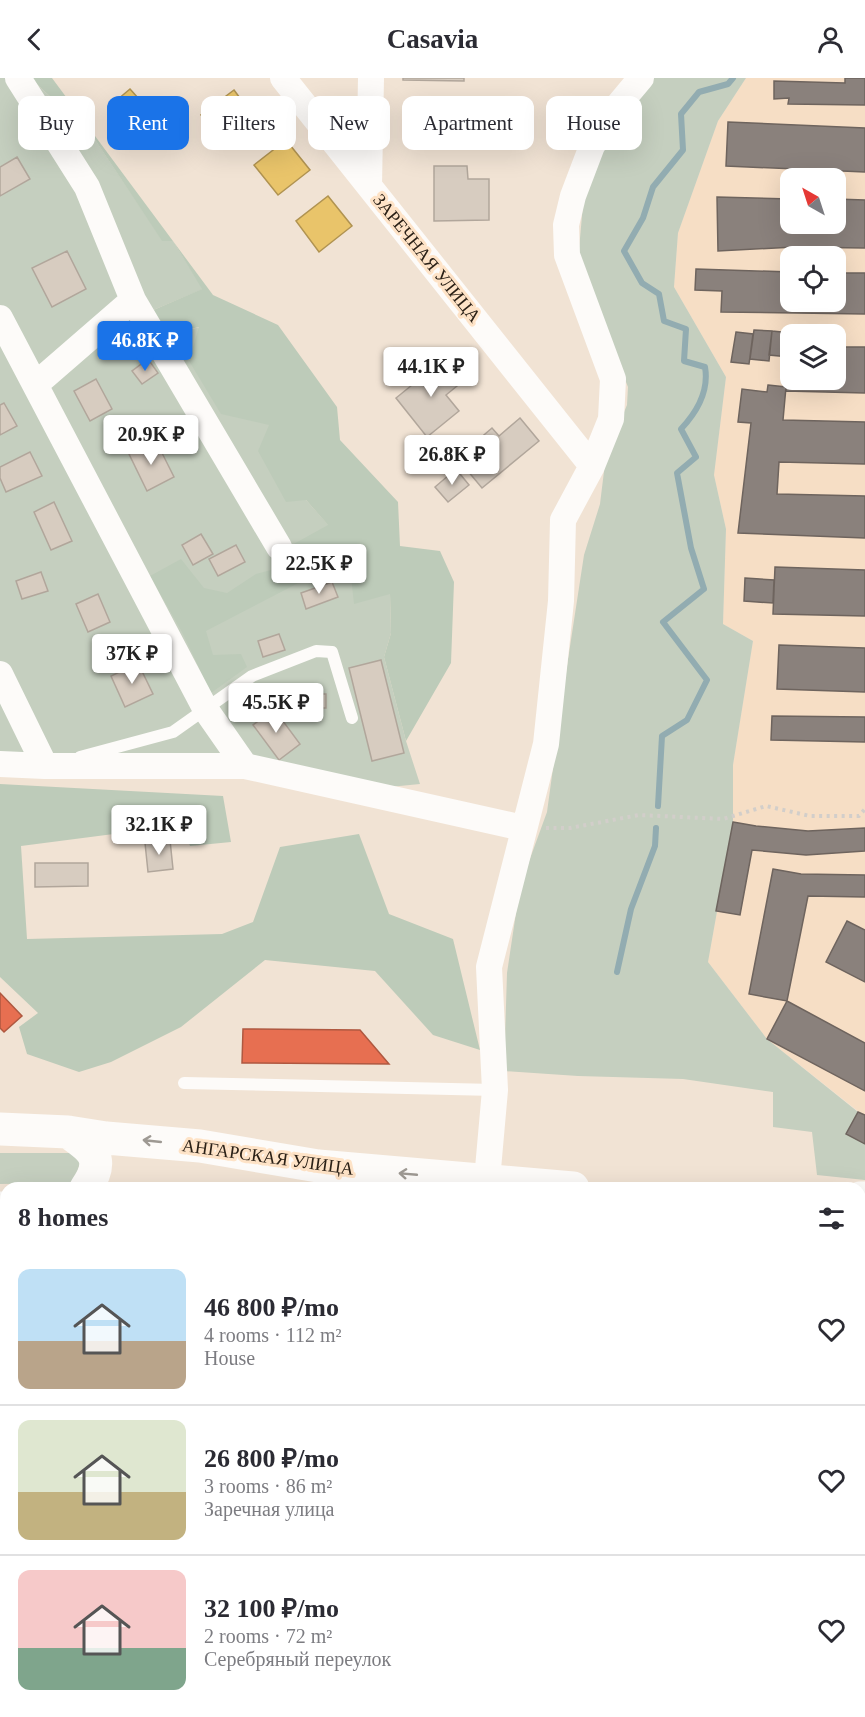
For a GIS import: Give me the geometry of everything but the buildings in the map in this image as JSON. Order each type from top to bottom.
[{"type":"main road","name":"АНГАРСКАЯ УЛИЦА","points":[[0,1129],[68,1132],[106,1138],[200,1146],[318,1166],[508,1182]]},
{"type":"main road","points":[[68,1132],[87,1146],[95,1156],[97,1167],[89,1182]]},
{"type":"street","points":[[18,78],[87,187],[133,300],[279,547]]},
{"type":"street","name":"ЗАРЕЧНАЯ УЛИЦА","points":[[283,78],[592,466]]},
{"type":"street","points":[[369,185],[371,78]]},
{"type":"street","points":[[487,1180],[495,1090],[489,967],[546,744],[561,601],[563,520],[592,466],[611,419],[613,379],[567,255],[566,225],[573,196],[592,146],[620,103],[641,78]]},
{"type":"street","points":[[35,385],[133,300]]},
{"type":"street","points":[[0,318],[206,710],[245,766]]},
{"type":"street","points":[[0,674],[45,766]]},
{"type":"street","points":[[0,764],[245,766],[523,828]]},
{"type":"lane","points":[[45,766],[173,732],[252,676],[316,651],[332,652],[352,718]]},
{"type":"lane","points":[[184,1083],[495,1090]]},
{"type":"path","points":[[523,828],[570,828],[639,815],[723,819],[766,806],[810,816],[859,816],[865,809]]},
{"type":"shaded area","points":[[746,78],[865,78],[865,1144],[846,1134],[858,1111],[767,1039],[708,962],[733,822],[733,765],[753,641],[723,624],[726,529],[714,475],[726,377],[674,287],[678,233],[718,121]]},
{"type":"green space","points":[[0,78],[30,78],[50,96],[18,96],[18,150],[95,150],[95,140],[162,240],[173,241],[203,289],[151,311],[166,335],[200,327],[270,425],[306,500],[390,594],[391,633],[384,657],[420,784],[318,794],[251,777],[0,756]]},
{"type":"green space","points":[[30,78],[52,78],[65,96],[50,96]]},
{"type":"green space","points":[[652,78],[746,78],[718,121],[678,233],[674,287],[726,377],[714,475],[726,529],[723,624],[753,641],[733,765],[733,822],[708,962],[767,1039],[858,1112],[846,1134],[865,1144],[865,1180],[817,1175],[812,1132],[773,1127],[773,1092],[683,1079],[504,1071],[507,973],[520,886],[547,812],[584,555],[600,504],[606,455],[627,405],[628,387],[578,261],[584,193],[601,150],[642,150],[642,96],[639,96]]},
{"type":"green space","points":[[95,136],[173,241],[162,241],[95,140]]},
{"type":"green space","points":[[173,241],[213,295],[278,325],[337,407],[340,440],[398,502],[400,546],[440,551],[454,582],[451,663],[406,741],[384,657],[391,633],[390,594],[354,604],[350,567],[335,564],[206,631],[213,655],[241,654],[247,667],[211,693],[182,632],[150,576],[181,559],[204,588],[227,593],[256,574],[282,567],[290,546],[328,525],[306,500],[286,502],[258,451],[269,425],[221,414],[189,361],[199,327],[165,335],[151,311],[202,289]]},
{"type":"green space","points":[[0,784],[223,796],[231,842],[190,846],[183,825],[21,846],[27,939],[222,934],[253,922],[280,847],[359,834],[389,914],[453,939],[480,1050],[433,1035],[375,971],[265,960],[181,1027],[111,1062],[79,1072],[27,1054],[19,1027],[38,1013],[0,977]]},
{"type":"green space","points":[[0,1153],[75,1153],[82,1156],[74,1182],[0,1182]]},
{"type":"waterway","points":[[658,806],[662,736],[687,720],[707,680],[663,622],[704,589],[691,548],[677,473],[696,457],[681,429],[700,400],[706,376],[705,367],[684,361],[686,329],[664,321],[659,294],[642,283],[624,251],[643,218],[653,187],[683,150],[681,114],[699,92],[728,84],[733,78]]},
{"type":"waterway","points":[[617,972],[631,909],[655,846],[656,828]]}]
